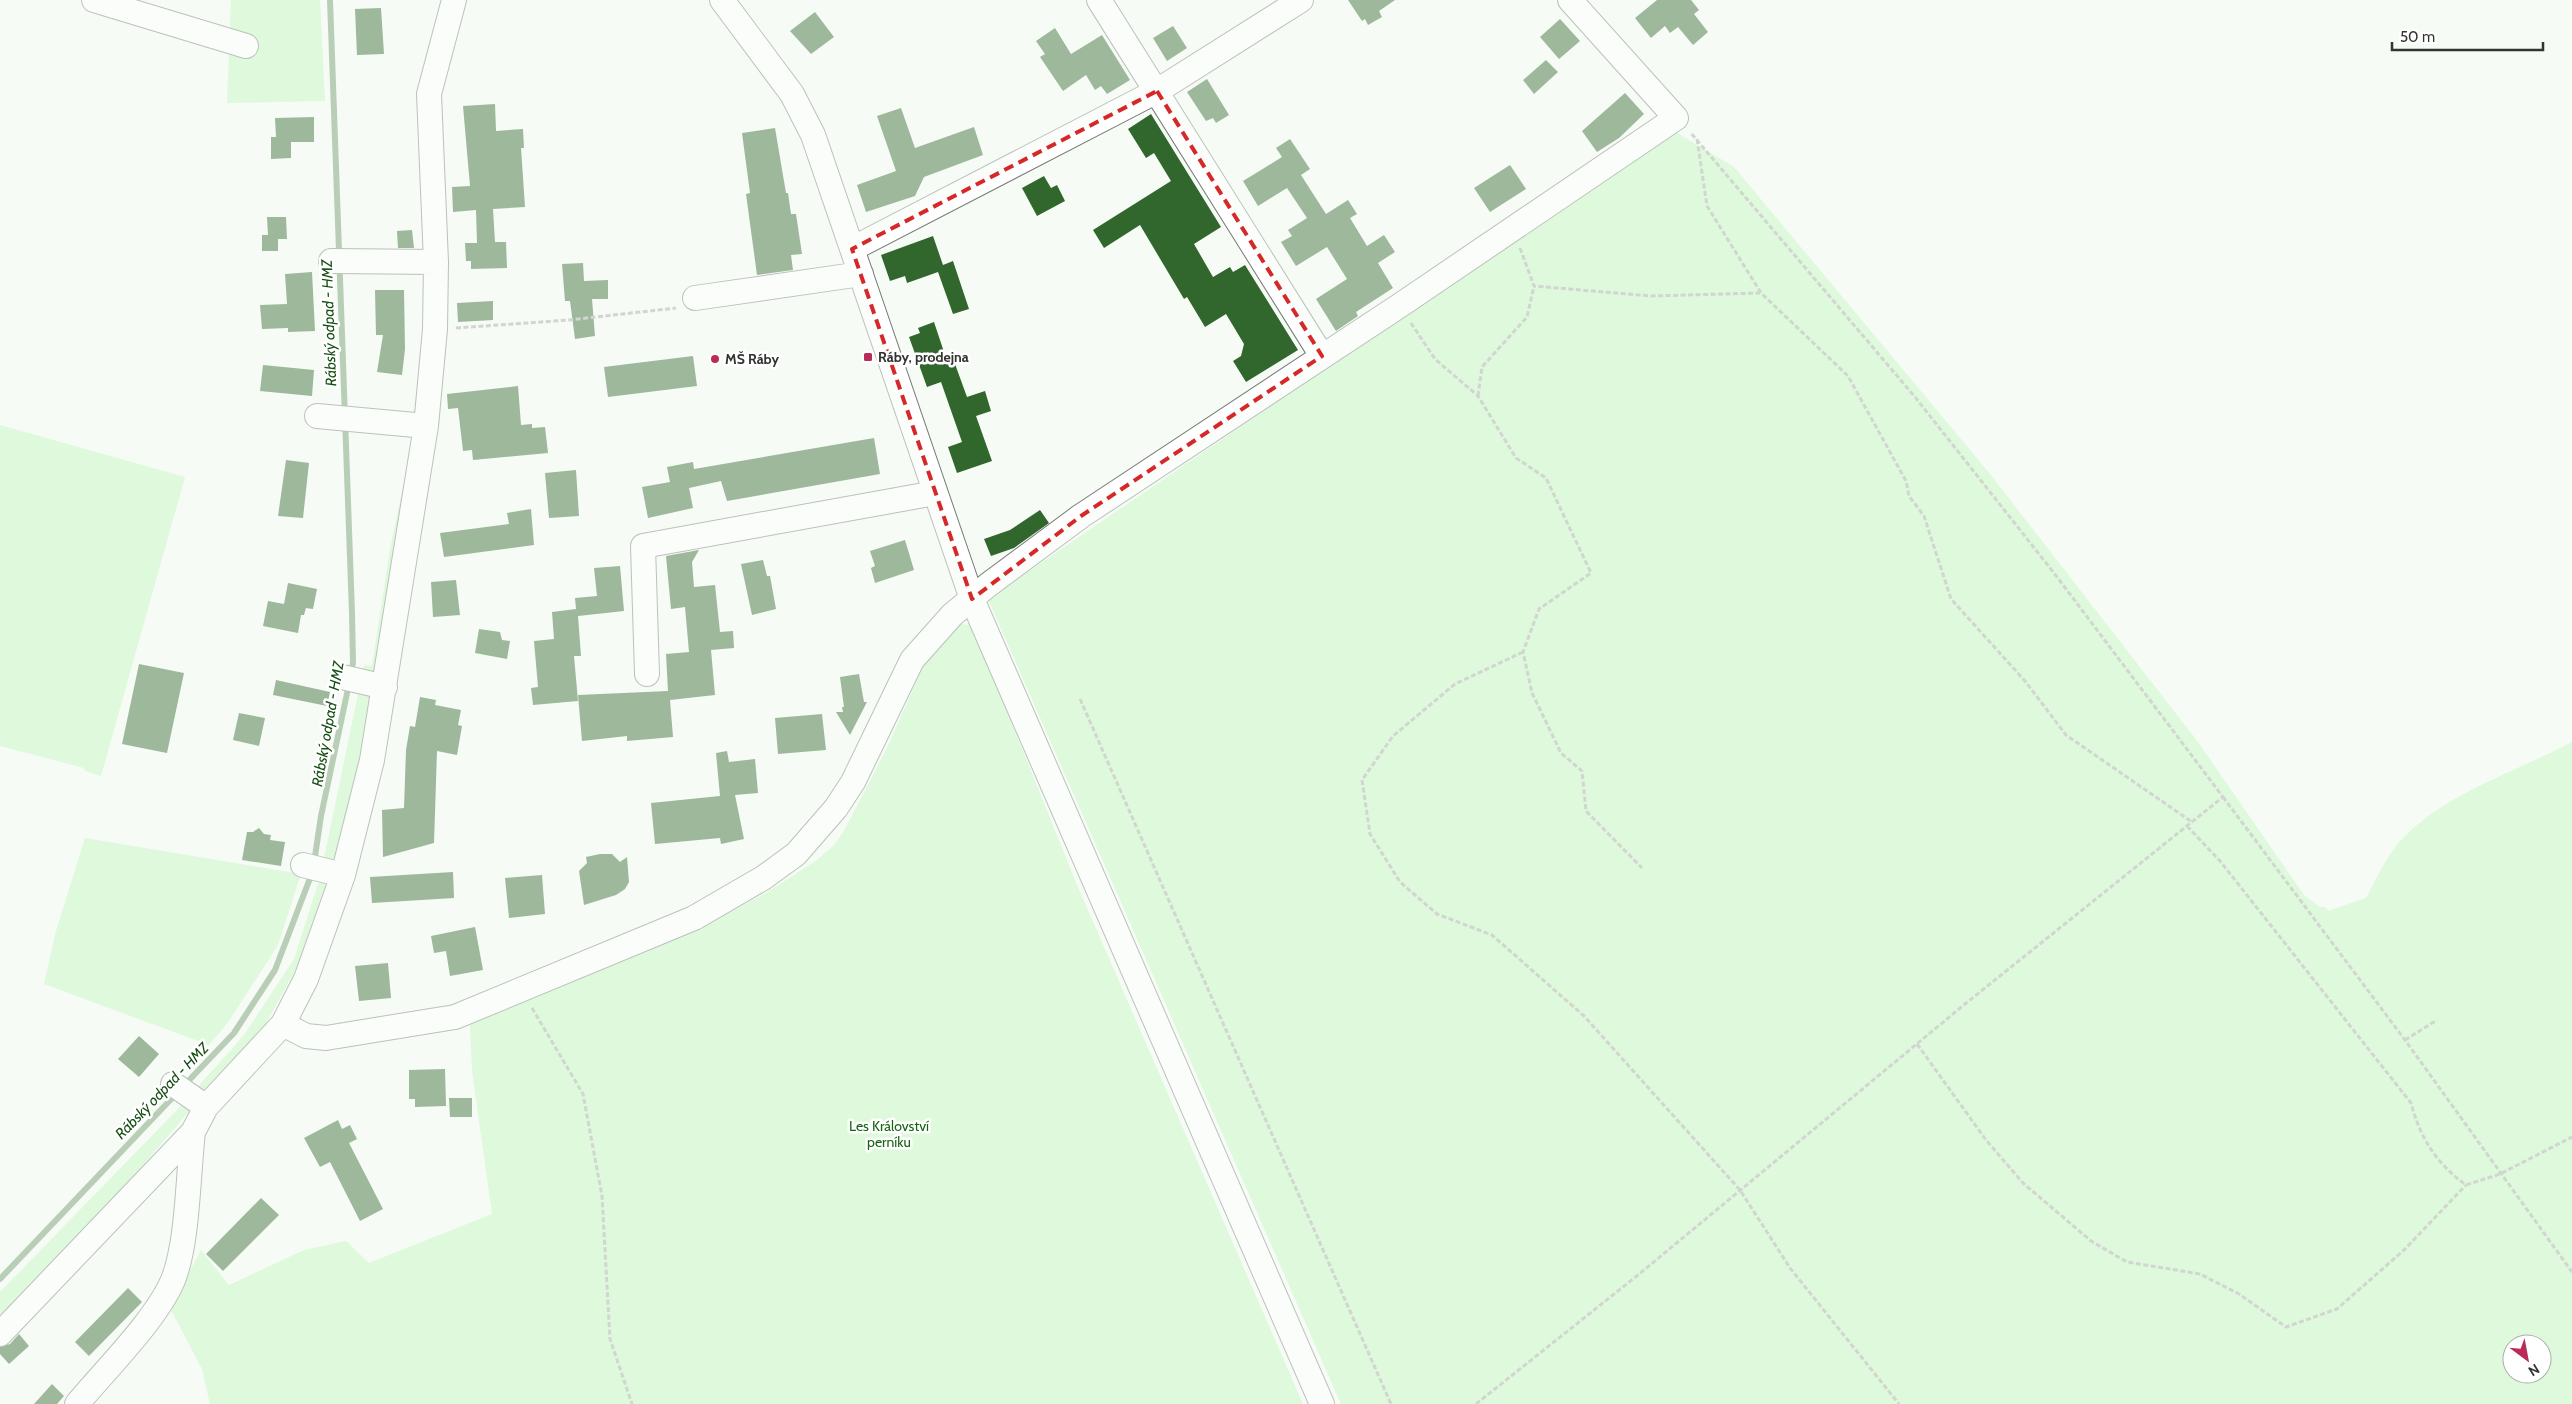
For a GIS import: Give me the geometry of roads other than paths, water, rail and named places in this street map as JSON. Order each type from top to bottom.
[{"type":"street","points":[[94,0],[246,46]]},
{"type":"street","points":[[78,1404],[159,1307],[173,1280],[180,1256],[192,1132],[190,1096],[283,1024],[306,980],[334,873],[372,760],[363,682],[426,426],[435,329],[436,262],[429,94],[454,0]]},
{"type":"street","points":[[722,0],[792,94],[813,135],[972,599],[1322,1404]]},
{"type":"street","points":[[1099,0],[1322,356]]},
{"type":"street","points":[[852,249],[1157,91],[1302,0]]},
{"type":"street","points":[[283,1024],[306,1036],[326,1038],[455,1017],[694,918],[762,878],[796,854],[836,808],[853,782],[912,660],[939,628],[972,599],[1081,516],[1400,306],[1512,227],[1676,118],[1570,0]]},
{"type":"street","points":[[342,262],[436,262]]},
{"type":"street","points":[[687,303],[861,274]]},
{"type":"street","points":[[324,417],[426,426]]},
{"type":"street","points":[[647,674],[643,546],[935,493]]},
{"type":"street","points":[[303,865],[334,873]]},
{"type":"street","points":[[0,1334],[192,1132]]},
{"type":"waterway","name":"Rábský odpad - HMZ","points":[[330,0],[352,613],[353,663],[351,674]]},
{"type":"waterway","name":"Rábský odpad - HMZ","points":[[314,863],[321,816],[349,684]]},
{"type":"waterway","name":"Rábský odpad - HMZ","points":[[0,1279],[234,1033],[275,970],[312,873]]},
{"type":"place","name":"Ráby, prodejna","points":[[868,357]]},
{"type":"place","name":"MŠ Ráby","points":[[715,359]]},
{"type":"park label","name":"Les Království perníku","points":[[889,1134]]}]
